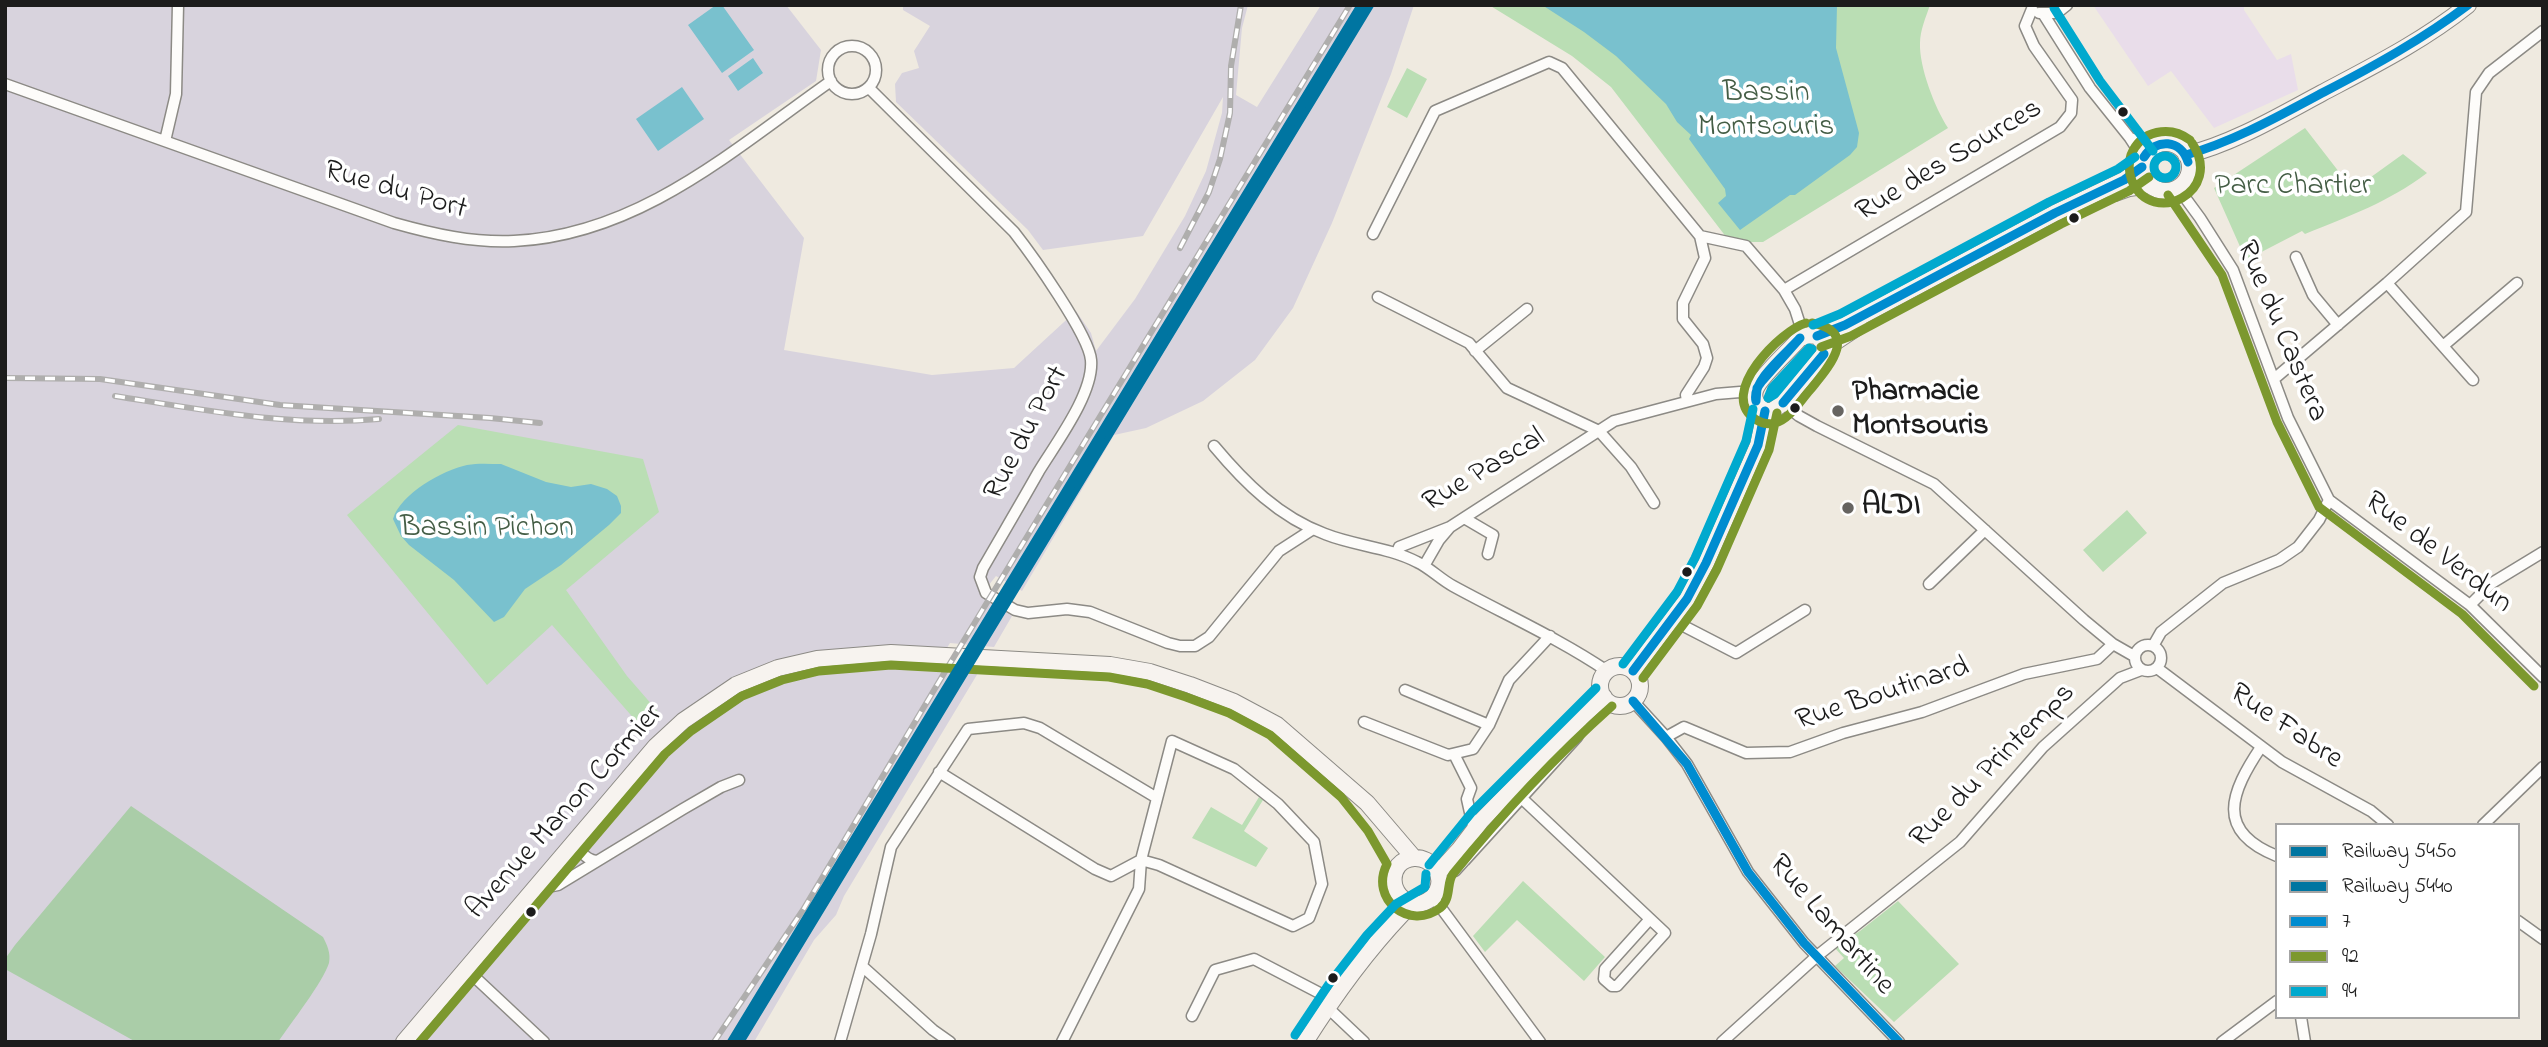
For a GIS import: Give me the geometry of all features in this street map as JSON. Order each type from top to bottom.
[{"type":"street","points":[[165,141],[176,94],[178,5]]},
{"type":"street","points":[[2044,15],[2057,13],[2067,5]]},
{"type":"street","points":[[2186,155],[2219,144],[2272,120],[2397,55],[2468,5]]},
{"type":"street","points":[[1700,236],[1746,246],[1784,290],[1816,340],[1820,360],[1783,403],[1772,411],[1765,411],[1755,401],[1756,387],[1816,340],[2055,213],[2124,180],[2146,157],[2160,144],[2171,144],[2186,155],[2189,169],[2178,188],[2163,191],[2145,180],[2146,157],[2090,88],[2044,15],[2030,7]]},
{"type":"street","name":"Rue des Sources","points":[[1784,290],[2067,121],[2070,96],[2034,46],[2025,26],[2030,7]]},
{"type":"street","points":[[2057,13],[2057,36]]},
{"type":"street","points":[[2274,379],[2466,212],[2476,92],[2489,73],[2543,31]]},
{"type":"street","points":[[845,47],[861,47],[874,57],[877,65],[874,82],[869,88],[848,94],[835,87],[828,73],[832,57],[845,47]]},
{"type":"street","points":[[1373,234],[1435,111],[1549,62],[1562,68],[1700,236],[1705,258],[1683,303],[1683,319],[1703,344],[1707,358],[1686,395],[1687,401]]},
{"type":"street","name":"Rue du Port","points":[[5,84],[394,223],[431,234],[472,240],[513,241],[554,237],[594,227],[651,204],[831,81]]},
{"type":"street","name":"Rue du Port","points":[[869,88],[1014,232],[1033,256],[1091,357],[1088,381],[1075,411],[983,568],[980,577],[986,593],[1015,610],[1028,612],[1066,609],[1090,612],[1168,643],[1195,646],[1209,637],[1279,551],[1313,529]]},
{"type":"street","points":[[1816,340],[1848,331],[2059,219],[2129,188],[2150,185]]},
{"type":"street","name":"Rue du Castera","points":[[2178,188],[2232,270],[2288,418],[2329,500]]},
{"type":"street","points":[[2295,257],[2313,295],[2338,325]]},
{"type":"street","points":[[2387,283],[2473,380]]},
{"type":"street","points":[[2443,346],[2517,283]]},
{"type":"street","points":[[1378,297],[1469,343],[1507,388],[1598,431],[1631,467],[1654,503]]},
{"type":"street","points":[[1475,351],[1527,309]]},
{"type":"street","name":"Rue Pascal","points":[[1397,553],[1399,547],[1464,519],[1614,421],[1716,394],[1755,394]]},
{"type":"street","points":[[1783,403],[1798,416],[1934,484],[2113,644],[2134,656],[2141,670],[2150,672],[2157,668],[2161,656],[2152,646]]},
{"type":"street","points":[[1633,671],[1672,620],[1706,563],[1758,445],[1765,411]]},
{"type":"street","points":[[1213,446],[1237,474],[1263,498],[1292,518],[1326,535],[1397,553],[1424,566],[1451,585],[1550,636],[1607,671]]},
{"type":"street","points":[[2152,646],[2161,632],[2223,583],[2279,561],[2298,547],[2319,520],[2329,500]]},
{"type":"street","name":"Rue de Verdun","points":[[2329,500],[2470,605],[2543,677]]},
{"type":"street","points":[[1464,519],[1491,532],[1493,541],[1488,554]]},
{"type":"street","points":[[1424,566],[1450,527]]},
{"type":"street","points":[[1929,584],[1985,530]]},
{"type":"street","points":[[2470,605],[2492,583],[2543,552]]},
{"type":"street","points":[[1672,620],[1736,653],[1805,610]]},
{"type":"street","points":[[1364,722],[1448,755],[1473,750],[1489,725],[1509,680],[1550,636]]},
{"type":"street","name":"Rue Boutinard","points":[[1665,737],[1684,727],[1746,753],[1790,752],[1843,733],[1922,712],[2024,674],[2097,659],[2113,644]]},
{"type":"street","points":[[2134,656],[2141,647],[2152,646]]},
{"type":"street","name":"Avenue Manon Cormier","points":[[404,1042],[656,747],[710,701],[756,675],[817,659],[891,653],[1068,661],[1150,672],[1234,702],[1277,724],[1350,789],[1407,861]]},
{"type":"street","points":[[1618,666],[1633,671],[1640,687],[1633,701],[1621,706],[1604,698],[1601,681],[1607,671],[1618,666]]},
{"type":"street","name":"Rue Fabre","points":[[2157,668],[2282,762],[2371,811],[2386,823]]},
{"type":"street","name":"Rue du Printemps","points":[[1722,1042],[1817,956],[1960,842],[2043,747],[2120,678],[2141,670]]},
{"type":"street","points":[[1405,690],[1489,725]]},
{"type":"street","points":[[1438,873],[1462,855],[1580,719],[1604,698]]},
{"type":"street","name":"Rue Lamartine","points":[[1633,701],[1687,764],[1748,872],[1804,943],[1899,1042]]},
{"type":"street","points":[[840,1042],[891,847],[968,729],[1024,723],[1040,728],[1157,798]]},
{"type":"street","points":[[939,772],[1095,869],[1111,876],[1141,860],[1159,865],[1293,926],[1309,918],[1322,884],[1314,842],[1278,804],[1234,769],[1172,741],[1141,860],[1139,890],[1062,1042]]},
{"type":"street","points":[[2261,747],[2248,767],[2232,802],[2232,814],[2253,844],[2275,855]]},
{"type":"street","points":[[1454,754],[1472,788],[1467,799],[1477,824],[1455,871]]},
{"type":"street","points":[[2485,823],[2543,767]]},
{"type":"street","points":[[544,880],[553,886],[558,885],[721,787],[739,780]]},
{"type":"street","points":[[1416,904],[1405,901],[1397,893],[1393,878],[1407,861],[1441,853],[1517,794]]},
{"type":"street","points":[[1517,794],[1665,933],[1617,986],[1612,986],[1604,979],[1605,969],[1650,919]]},
{"type":"street","points":[[579,837],[584,856],[596,861]]},
{"type":"street","points":[[1305,1042],[1329,1003],[1374,944],[1404,912],[1433,897],[1439,886],[1438,873],[1428,861],[1407,861]]},
{"type":"street","points":[[1374,944],[1397,893]]},
{"type":"street","points":[[1433,897],[1540,1042]]},
{"type":"street","points":[[2520,922],[2543,939]]},
{"type":"street","points":[[1192,1016],[1215,970],[1254,959],[1329,1003],[1364,1042]]},
{"type":"street","points":[[862,966],[950,1042]]},
{"type":"street","points":[[466,968],[544,1042]]},
{"type":"street","points":[[2222,1042],[2275,1002]]},
{"type":"street","points":[[2301,1019],[2305,1042]]},
{"type":"street","points":[[925,1042],[933,1030]]},
{"type":"shaded area","points":[[5,5],[786,5],[821,50],[816,81],[729,140],[804,238],[784,350],[932,375],[1014,368],[1076,311],[1091,333],[1096,351],[1135,299],[1185,216],[1206,171],[1222,113],[1223,97],[1143,236],[1043,250],[1028,230],[896,102],[895,84],[902,73],[919,68],[914,51],[930,26],[903,10],[903,5],[1248,5],[1242,28],[1236,95],[1257,107],[1321,5],[1414,5],[1391,74],[1332,223],[1293,308],[1255,360],[1203,401],[1146,428],[1114,435],[1022,591],[996,576],[980,596],[1012,616],[994,647],[950,643],[935,667],[981,668],[844,896],[836,915],[814,940],[754,1042],[5,1042]]},
{"type":"shaded area","points":[[2093,5],[2244,5],[2244,10],[2277,60],[2291,54],[2298,90],[2214,128],[2171,71],[2148,86]]},
{"type":"green space","name":"Bassin Montsouris","points":[[1489,5],[1930,5],[1921,33],[1920,53],[1929,87],[1948,128],[1763,242],[1730,242],[1611,87],[1572,56]]},
{"type":"green space","points":[[1407,68],[1427,79],[1407,118],[1387,107]]},
{"type":"green space","name":"Parc Chartier","points":[[2305,128],[2353,190],[2403,154],[2427,173],[2398,193],[2368,208],[2305,234],[2302,231],[2246,260],[2214,188]]},
{"type":"green space","name":"Bassin Pichon","points":[[458,425],[643,459],[659,512],[566,590],[627,676],[660,714],[644,730],[552,625],[487,685],[347,515]]},
{"type":"green space","points":[[2127,510],[2147,533],[2103,572],[2083,550]]},
{"type":"green space","points":[[1259,797],[1263,800],[1244,831],[1268,848],[1256,867],[1192,838],[1211,807],[1242,825]]},
{"type":"green space","points":[[131,806],[323,937],[329,956],[326,971],[278,1042],[136,1042],[5,969],[5,959],[15,945]]},
{"type":"green space","points":[[1523,881],[1605,957],[1584,981],[1517,920],[1485,952],[1473,936]]},
{"type":"green space","points":[[1898,901],[1959,964],[1894,1022],[1835,966],[1844,958],[1834,947],[1860,931]]},
{"type":"water","points":[[716,5],[722,5],[754,50],[722,73],[688,25]]},
{"type":"water","name":"Bassin Montsouris","points":[[1542,5],[1837,5],[1836,48],[1859,133],[1857,147],[1795,195],[1790,195],[1740,230],[1718,203],[1726,196],[1725,189],[1689,139],[1691,135],[1677,122],[1666,104],[1616,56]]},
{"type":"water","points":[[753,58],[763,73],[738,91],[728,76]]},
{"type":"water","points":[[682,87],[704,119],[658,151],[636,119]]},
{"type":"water","name":"Bassin Pichon","points":[[501,464],[546,482],[571,487],[591,484],[607,489],[617,496],[621,513],[561,565],[525,589],[504,617],[494,622],[454,580],[409,545],[393,519],[397,510],[413,492],[446,472],[467,465]]},
{"type":"railway","points":[[1180,248],[1209,192],[1220,159],[1230,113],[1231,66],[1241,5]]},
{"type":"railway","points":[[714,1042],[803,910],[1350,5]]},
{"type":"railway","points":[[5,378],[100,379],[280,405],[540,423]]},
{"type":"railway","points":[[115,396],[214,412],[280,419],[379,419]]},
{"type":"rail line","name":"5440","points":[[732,1042],[1362,5]]},
{"type":"rail line","name":"5450","points":[[739,1042],[1369,5]]},
{"type":"transit line","name":"7","points":[[2186,155],[2239,135],[2343,82],[2416,41],[2468,5]]},
{"type":"transit line","name":"94","points":[[2054,8],[2100,81],[2153,151]]},
{"type":"transit line","name":"92","points":[[2190,140],[2174,132],[2157,132],[2142,140],[2131,155],[2129,165],[2132,181],[2142,195],[2154,202],[2168,203],[2182,198],[2193,189],[2199,176],[2200,161],[2192,143]]},
{"type":"transit line","name":"7","points":[[2144,157],[2155,147],[2168,144],[2180,149],[2188,162]]},
{"type":"transit line","name":"94","points":[[2165,156],[2173,159],[2176,167],[2173,175],[2165,178],[2157,175],[2154,167],[2157,159],[2165,156]]},
{"type":"transit line","name":"94","points":[[1813,325],[1840,314],[2049,202],[2118,169],[2135,157]]},
{"type":"transit line","name":"7","points":[[1817,336],[1845,325],[2055,213],[2124,180],[2142,167]]},
{"type":"transit line","name":"92","points":[[1821,347],[1851,336],[2061,224],[2129,191],[2149,177]]},
{"type":"transit line","name":"92","points":[[2168,195],[2222,275],[2277,422],[2319,507],[2462,614],[2534,686]]},
{"type":"transit line","name":"92","points":[[1806,323],[1782,337],[1757,364],[1748,379],[1743,394],[1745,408],[1760,422],[1772,424],[1790,414],[1831,362],[1838,343],[1835,334],[1812,323]]},
{"type":"transit line","name":"7","points":[[1756,401],[1756,393],[1764,376],[1800,338]]},
{"type":"transit line","name":"7","points":[[1756,401],[1757,388],[1800,338]]},
{"type":"transit line","name":"94","points":[[1809,348],[1812,349],[1775,394],[1768,398],[1772,388],[1809,348]]},
{"type":"transit line","name":"7","points":[[1783,403],[1824,354]]},
{"type":"transit line","name":"94","points":[[1623,664],[1677,592],[1695,558],[1746,441],[1753,409]]},
{"type":"transit line","name":"7","points":[[1633,671],[1687,599],[1706,563],[1758,445],[1765,411]]},
{"type":"transit line","name":"92","points":[[1643,678],[1697,606],[1717,569],[1769,450],[1777,413]]},
{"type":"transit line","name":"92","points":[[420,1042],[665,754],[691,731],[742,696],[782,680],[819,671],[891,665],[1109,677],[1147,684],[1186,697],[1229,713],[1270,735],[1341,797],[1368,831],[1387,864],[1383,889],[1388,900],[1405,914],[1417,916],[1428,914],[1444,904],[1453,874],[1471,852],[1549,766],[1612,706]]},
{"type":"transit line","name":"94","points":[[1429,865],[1472,812],[1596,688]]},
{"type":"transit line","name":"7","points":[[1633,701],[1687,764],[1748,872],[1804,943],[1899,1042]]},
{"type":"transit line","name":"94","points":[[1295,1035],[1329,984],[1367,935],[1396,904],[1425,887],[1426,874]]},
{"type":"place","name":"Pharmacie Montsouris","points":[[1838,411]]},
{"type":"place","name":"ALDI","points":[[1848,508]]}]
